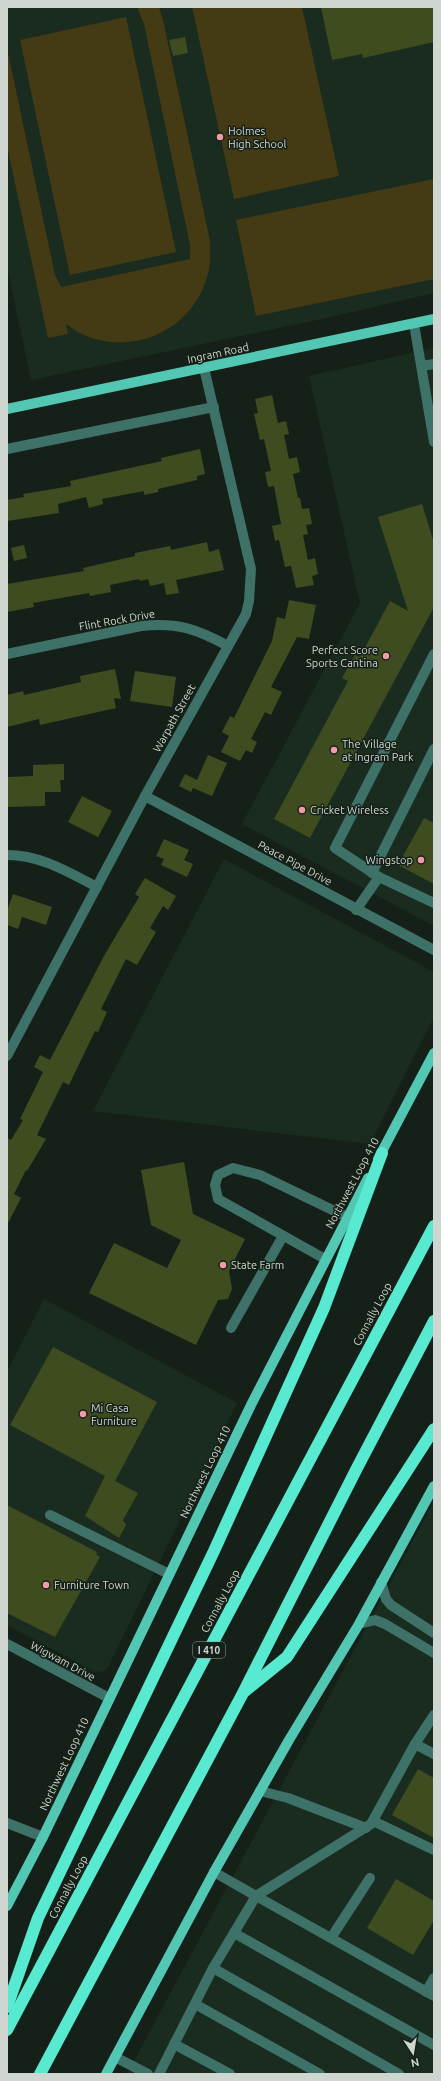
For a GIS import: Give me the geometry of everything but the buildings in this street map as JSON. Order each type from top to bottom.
[{"type":"highway","points":[[7,2007],[38,1918],[214,1551],[324,1308],[382,1153]]},
{"type":"highway","name":"Connally Loop","points":[[7,2030],[434,1226]]},
{"type":"highway","points":[[40,2074],[243,1693],[356,1468],[434,1321]]},
{"type":"highway","points":[[243,1693],[287,1657],[434,1429]]},
{"type":"main road","name":"Ingram Road","points":[[7,409],[434,320]]},
{"type":"main road","name":"Northwest Loop 410","points":[[7,1906],[43,1837],[252,1403],[325,1259],[434,1053]]},
{"type":"main road","points":[[106,2074],[214,1872],[359,1624],[434,1486]]},
{"type":"street","points":[[414,324],[434,442]]},
{"type":"street","points":[[422,366],[434,364]]},
{"type":"street","name":"Warpath Street","points":[[7,1056],[145,796],[246,614],[250,601],[251,569],[204,368]]},
{"type":"street","points":[[7,449],[214,407]]},
{"type":"street","name":"Flint Rock Drive","points":[[7,654],[141,626],[162,624],[183,626],[196,630],[228,646]]},
{"type":"street","points":[[434,654],[335,848],[375,875],[434,903]]},
{"type":"street","points":[[356,910],[375,875],[434,749]]},
{"type":"street","name":"Peace Pipe Drive","points":[[145,796],[356,910],[434,950]]},
{"type":"street","points":[[7,855],[35,857],[97,887]]},
{"type":"street","points":[[325,1259],[218,1199],[215,1185],[218,1176],[233,1168],[260,1175],[347,1217]]},
{"type":"street","points":[[230,1328],[283,1236]]},
{"type":"street","points":[[50,1515],[169,1574]]},
{"type":"street","points":[[381,1582],[386,1599],[391,1605],[434,1632]]},
{"type":"street","points":[[359,1624],[375,1620],[385,1624],[434,1653]]},
{"type":"street","name":"Wigwam Drive","points":[[7,1644],[109,1698]]},
{"type":"street","points":[[159,2074],[213,1968],[256,1896],[369,1825],[415,1744],[434,1715]]},
{"type":"street","points":[[415,1744],[434,1754]]},
{"type":"street","points":[[260,1791],[288,1798],[369,1825],[434,1850]]},
{"type":"street","points":[[7,1823],[43,1837]]},
{"type":"street","points":[[214,1872],[430,1994],[434,1978]]},
{"type":"street","points":[[331,1938],[370,1878]]},
{"type":"street","points":[[234,1933],[434,2045]]},
{"type":"street","points":[[213,1968],[399,2074]]},
{"type":"street","points":[[195,2004],[320,2074]]},
{"type":"street","points":[[174,2044],[230,2074]]},
{"type":"street","points":[[115,2057],[148,2074]]},
{"type":"shaded area","name":"Holmes High School","points":[[7,7],[434,7],[434,293],[322,319],[31,380],[7,267]]},
{"type":"shaded area","points":[[137,7],[159,7],[163,20],[210,241],[210,259],[207,277],[199,296],[188,312],[174,325],[157,334],[139,340],[120,342],[101,340],[80,333],[66,324],[68,334],[48,338],[7,146],[7,48],[55,275],[61,287],[190,259],[190,245],[144,24]]},
{"type":"shaded area","points":[[192,7],[302,7],[339,176],[234,199]]},
{"type":"shaded area","points":[[126,17],[176,252],[70,275],[20,40]]},
{"type":"shaded area","points":[[434,179],[434,279],[256,316],[236,220]]},
{"type":"shaded area","points":[[434,348],[434,926],[242,824],[360,603],[309,376]]},
{"type":"shaded area","points":[[224,859],[434,972],[434,1017],[370,1144],[93,1111]]},
{"type":"shaded area","points":[[44,1299],[237,1403],[108,1667],[104,1671],[95,1672],[7,1625],[7,1372]]},
{"type":"shaded area","points":[[434,1501],[434,2074],[127,2074]]},
{"type":"place","name":"Holmes High School","points":[[220,137]]},
{"type":"place","name":"Perfect Score Sports Cantina","points":[[386,656]]},
{"type":"place","name":"The Village at Ingram Park","points":[[334,750]]},
{"type":"place","name":"Cricket Wireless","points":[[302,810]]},
{"type":"place","name":"Wingstop","points":[[421,860]]},
{"type":"place","name":"State Farm","points":[[223,1265]]},
{"type":"place","name":"Mi Casa Furniture","points":[[83,1414]]},
{"type":"place","name":"Furniture Town","points":[[46,1585]]}]
